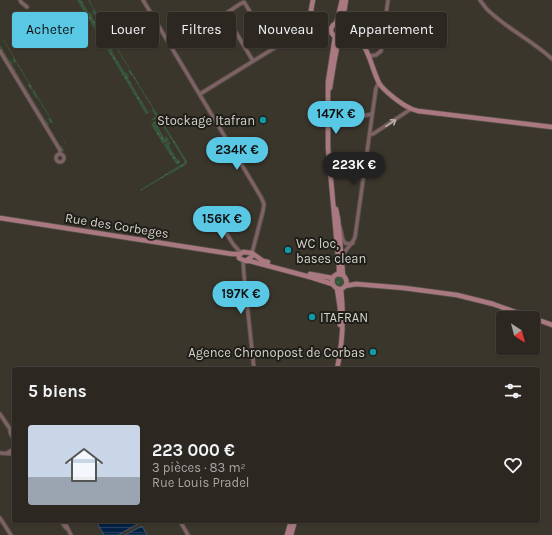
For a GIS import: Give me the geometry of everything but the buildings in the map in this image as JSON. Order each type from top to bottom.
[{"type":"street","points":[[20,0],[27,7],[24,0]]},
{"type":"street","points":[[144,0],[262,197],[264,204],[263,211],[252,256],[250,258],[242,257]]},
{"type":"street","points":[[310,12],[313,0]]},
{"type":"street","points":[[336,36],[332,34],[333,27],[338,17],[342,0]]},
{"type":"street","points":[[344,12],[346,0]]},
{"type":"street","points":[[369,56],[376,56],[381,51],[388,0]]},
{"type":"street","points":[[480,0],[489,11],[505,24],[552,58]]},
{"type":"street","points":[[200,94],[273,49],[244,2],[225,14],[253,61]]},
{"type":"street","points":[[328,26],[333,27],[336,25]]},
{"type":"street","points":[[336,48],[328,82],[328,127],[330,171],[339,267],[346,283],[341,288],[341,351],[337,367]]},
{"type":"street","points":[[365,48],[379,83],[411,109],[552,127]]},
{"type":"street","points":[[0,51],[60,150],[60,154]]},
{"type":"street","points":[[342,259],[353,243],[355,237],[376,88],[379,83]]},
{"type":"street","points":[[370,134],[373,134],[411,109]]},
{"type":"street","points":[[354,118],[372,114]]},
{"type":"street","points":[[333,196],[344,241],[347,244],[353,243]]},
{"type":"street","points":[[216,217],[242,257],[254,367]]},
{"type":"street","name":"Rue des Corbeges","points":[[0,218],[232,254],[242,257]]},
{"type":"street","points":[[338,219],[343,276]]},
{"type":"street","points":[[242,257],[246,252],[252,253],[263,261],[332,278],[335,275],[343,276],[356,284]]},
{"type":"street","points":[[242,257],[250,261],[332,284],[333,287],[341,288],[356,284],[404,288],[457,295],[512,311]]},
{"type":"street","points":[[332,278],[332,284]]},
{"type":"street","points":[[540,321],[552,325]]},
{"type":"street","points":[[0,414],[12,432]]},
{"type":"street","points":[[7,425],[12,436]]},
{"type":"street","points":[[7,453],[12,450]]},
{"type":"street","points":[[0,453],[12,454]]},
{"type":"street","points":[[0,518],[11,535]]},
{"type":"street","points":[[62,523],[70,534]]},
{"type":"street","points":[[65,523],[70,534]]},
{"type":"street","points":[[181,523],[188,535]]},
{"type":"street","points":[[287,535],[290,523]]},
{"type":"street","points":[[291,535],[294,523]]},
{"type":"green space","points":[[77,0],[81,0],[89,13],[90,12],[93,16],[92,17],[96,24],[96,31],[88,18],[88,12],[84,12]]},
{"type":"green space","points":[[88,0],[96,12],[96,15],[92,11],[94,10]]},
{"type":"green space","points":[[4,40],[33,89],[31,90],[16,62],[15,63],[12,59],[14,58],[4,41],[2,41]]},
{"type":"green space","points":[[0,45],[13,64],[12,65],[45,120],[49,124],[48,125],[60,146],[62,146],[64,150],[63,152],[0,48]]},
{"type":"green space","points":[[107,48],[112,48],[112,52],[129,77],[128,78],[148,112],[150,112],[146,114]]},
{"type":"green space","points":[[116,48],[187,161],[187,164],[140,191],[185,162],[160,121],[156,119],[150,121],[156,116],[132,75],[128,71],[130,70]]},
{"type":"green space","points":[[34,90],[53,122],[51,123],[48,119],[50,118],[32,91]]},
{"type":"green space","points":[[156,121],[159,124],[158,127],[165,139],[166,136],[169,140],[163,144],[151,124]]},
{"type":"green space","points":[[169,141],[169,146],[178,161],[179,158],[180,162],[177,165],[164,145]]},
{"type":"green space","points":[[337,276],[341,276],[343,277],[343,285],[337,286],[334,283],[334,279]]},
{"type":"water","points":[[97,523],[139,523],[118,535],[104,535]]},
{"type":"water","points":[[142,526],[147,535],[125,535]]},
{"type":"place","name":"Stockage Itafran","points":[[263,120]]},
{"type":"place","name":"WC loc, bases clean","points":[[288,250]]},
{"type":"place","name":"ITAFRAN","points":[[312,317]]},
{"type":"place","name":"Agence Chronopost de Corbas","points":[[373,352]]}]
